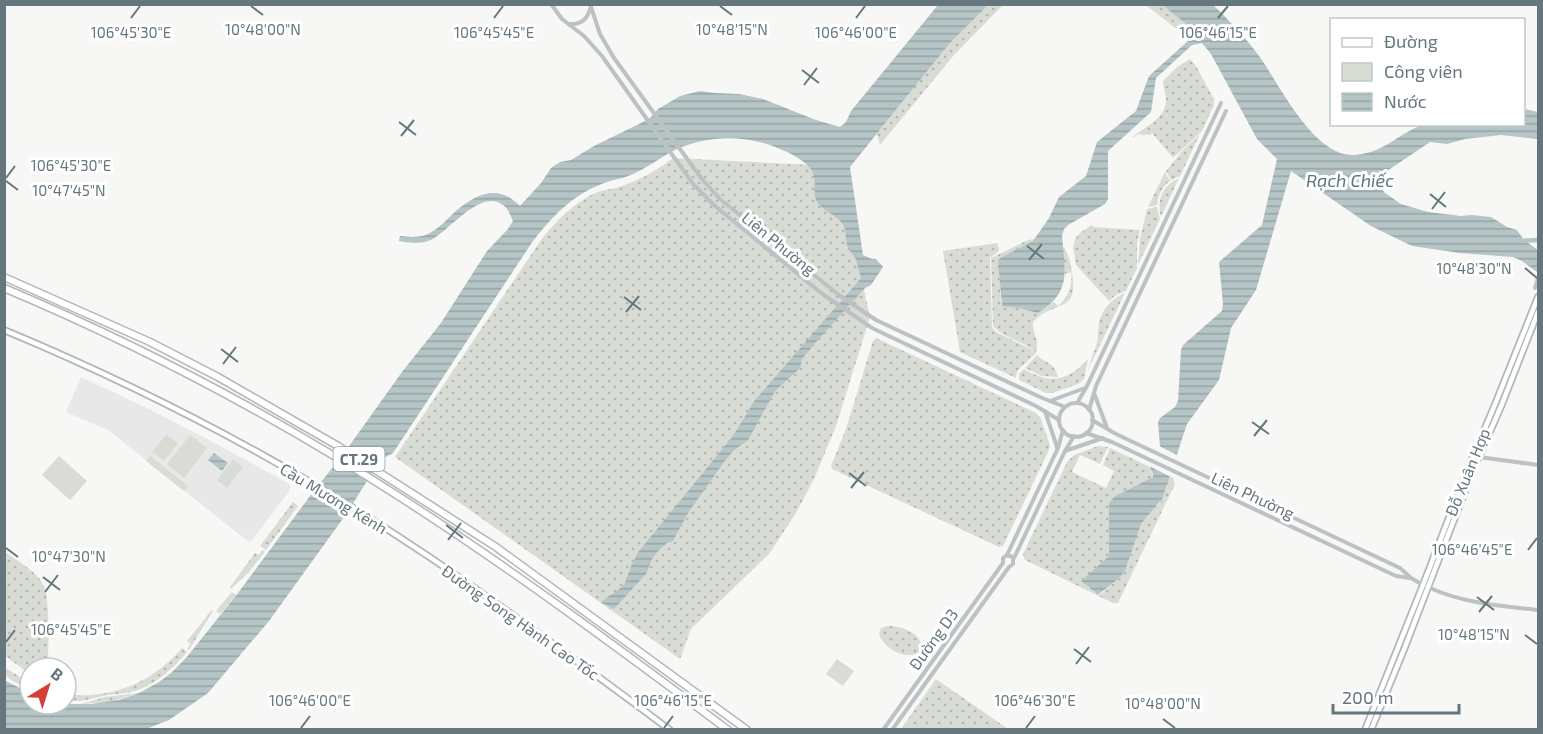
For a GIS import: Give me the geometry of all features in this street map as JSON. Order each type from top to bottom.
[{"type":"highway","name":"CT.29","points":[[4,277],[150,342],[218,377],[338,446],[496,547],[747,729]]},
{"type":"highway","name":"CT.29","points":[[4,288],[145,351],[333,455],[541,592],[728,729]]},
{"type":"main road","points":[[1521,350],[1539,297]]},
{"type":"main road","points":[[1521,350],[1539,312]]},
{"type":"main road","name":"Cầu Mương Kênh","points":[[4,330],[153,397],[238,441],[430,557]]},
{"type":"main road","name":"Đỗ Xuân Hợp","points":[[1365,729],[1406,647],[1426,586],[1476,456],[1521,350]]},
{"type":"main road","name":"Đường Song Hành Cao Tốc","points":[[430,557],[670,729]]},
{"type":"main road","name":"Đỗ Xuân Hợp","points":[[1371,729],[1376,709]]},
{"type":"street","name":"Liên Phường","points":[[551,4],[560,17],[596,48],[693,184],[715,206],[834,303],[872,328],[1045,411],[1059,420]]},
{"type":"street","name":"Liên Phường","points":[[590,5],[605,42],[628,77],[701,178],[720,199],[839,295],[876,320],[1065,407]]},
{"type":"street","points":[[566,22],[575,24],[583,21],[589,14],[590,5]]},
{"type":"street","points":[[1077,403],[1221,103]]},
{"type":"street","points":[[1089,410],[1077,403],[1065,407],[1059,420],[1063,430],[1067,434],[1080,436],[1090,428],[1092,420],[1089,410],[1105,365],[1226,111]]},
{"type":"street","points":[[1184,180],[1191,184]]},
{"type":"street","points":[[1141,272],[1148,276]]},
{"type":"street","points":[[1535,288],[1539,278]]},
{"type":"street","points":[[909,346],[913,337]]},
{"type":"street","points":[[1098,362],[1105,365]]},
{"type":"street","points":[[1049,401],[1086,388]]},
{"type":"street","points":[[1094,391],[1107,429]]},
{"type":"street","points":[[1045,411],[1058,448]]},
{"type":"street","name":"Liên Phường","points":[[1092,420],[1400,568],[1411,578],[1442,593],[1538,610]]},
{"type":"street","points":[[1063,430],[1058,448],[1007,555],[1003,557],[1005,566],[1009,567],[1014,564],[1014,559],[1074,436]]},
{"type":"street","name":"Liên Phường","points":[[1086,433],[1103,438],[1152,460],[1396,576],[1411,578]]},
{"type":"street","points":[[1065,451],[1103,438]]},
{"type":"street","points":[[1476,456],[1539,465]]},
{"type":"street","points":[[1025,516],[1033,519]]},
{"type":"street","points":[[1007,555],[1011,555],[1014,559]]},
{"type":"street","name":"Đường D3","points":[[883,729],[1003,563]]},
{"type":"street","name":"Đường D3","points":[[892,729],[1009,567]]},
{"type":"street","points":[[985,588],[992,591]]},
{"type":"street","points":[[931,663],[937,667]]},
{"type":"street","points":[[927,668],[934,672]]},
{"type":"shaded area","points":[[81,377],[207,439],[288,483],[290,490],[250,543],[108,430],[66,412]]},
{"type":"green space","points":[[988,5],[1003,5],[954,55],[880,145],[877,134],[950,43]]},
{"type":"green space","points":[[1146,5],[1162,5],[1185,23],[1193,33],[1188,41],[1178,30]]},
{"type":"green space","points":[[1190,59],[1214,99],[1214,105],[1202,131],[1173,158],[1152,133],[1132,137],[1162,113],[1166,101],[1163,81],[1177,67]]},
{"type":"green space","points":[[1200,134],[1180,176],[1171,180],[1166,171]]},
{"type":"green space","points":[[673,158],[834,166],[839,169],[870,317],[836,426],[814,479],[796,513],[769,554],[691,629],[680,659],[395,457],[541,240],[566,212],[600,191],[616,188],[653,172]]},
{"type":"green space","points":[[1165,172],[1170,181],[1161,192],[1157,205],[1148,207]]},
{"type":"green space","points":[[1179,178],[1161,217],[1159,205],[1162,194],[1173,181]]},
{"type":"green space","points":[[1157,207],[1160,219],[1138,265],[1140,239],[1147,209]]},
{"type":"green space","points":[[1092,225],[1093,227],[1140,230],[1137,244],[1137,268],[1126,291],[1109,301],[1076,265],[1073,248],[1075,239]]},
{"type":"green space","points":[[1035,239],[1032,243],[999,260],[1001,305],[1038,313],[1054,302],[1058,306],[1062,303],[1071,282],[1071,272],[1065,274],[1063,247],[1069,259],[1072,273],[1073,286],[1072,295],[1068,301],[1041,315],[1033,322],[1036,352],[1002,334],[993,326],[991,258],[1028,240]]},
{"type":"green space","points":[[997,243],[998,252],[990,258],[992,327],[996,332],[1036,353],[1017,371],[1016,378],[960,352],[943,251]]},
{"type":"green space","points":[[1125,293],[1088,370],[1097,343],[1102,314],[1112,301]]},
{"type":"green space","points":[[876,338],[1036,413],[1040,417],[1050,445],[1049,450],[1003,546],[999,547],[832,469],[831,466],[846,429],[873,341]]},
{"type":"green space","points":[[1037,355],[1052,366],[1058,377],[1042,376],[1025,368]]},
{"type":"green space","points":[[1087,360],[1084,379],[1078,384],[1052,393],[1046,393],[1019,380],[1019,374],[1024,369],[1050,379],[1065,376]]},
{"type":"green space","points":[[166,435],[178,443],[164,461],[152,452]]},
{"type":"green space","points":[[190,435],[207,448],[184,478],[167,464]]},
{"type":"green space","points":[[1098,446],[1108,447],[1100,464],[1080,455],[1072,472],[1106,488],[1114,471],[1103,465],[1110,448],[1150,467],[1153,476],[1151,480],[1109,503],[1109,556],[1081,581],[1096,594],[1100,595],[1125,571],[1141,524],[1161,501],[1169,476],[1173,478],[1175,484],[1118,603],[1113,603],[1025,560],[1023,554],[1067,462],[1074,455]]},
{"type":"green space","points":[[59,456],[87,481],[70,500],[42,475]]},
{"type":"green space","points":[[150,456],[188,486],[184,491],[146,461]]},
{"type":"green space","points":[[233,459],[243,467],[227,488],[217,480]]},
{"type":"green space","points":[[293,502],[298,506],[266,550],[260,546]]},
{"type":"green space","points":[[262,550],[265,552],[231,589],[230,587],[255,553],[259,555]]},
{"type":"green space","points":[[4,551],[35,574],[43,584],[46,591],[49,637],[48,656],[18,656],[18,665],[5,656]]},
{"type":"green space","points":[[232,592],[236,595],[220,614],[216,611]]},
{"type":"green space","points":[[212,610],[189,650],[187,649],[191,644],[187,641]]},
{"type":"green space","points":[[888,626],[911,632],[920,640],[921,651],[909,655],[891,649],[879,634],[881,628]]},
{"type":"green space","points":[[182,648],[187,652],[162,677],[139,690],[78,701],[78,695],[99,694],[130,686],[145,679],[171,660]]},
{"type":"green space","points":[[837,659],[854,671],[843,686],[826,674]]},
{"type":"green space","points":[[4,667],[18,676],[18,684],[11,680],[5,675]]},
{"type":"green space","points":[[936,679],[1008,729],[901,729]]},
{"type":"green space","points":[[138,693],[110,702],[81,704],[105,697]]},
{"type":"water","points":[[938,5],[988,5],[950,43],[850,167],[863,255],[876,259],[883,267],[871,285],[865,288],[802,359],[800,368],[775,391],[748,440],[733,451],[724,462],[688,513],[673,541],[657,552],[646,574],[614,609],[601,602],[622,587],[639,551],[733,436],[755,400],[861,278],[856,260],[847,245],[844,226],[822,208],[815,198],[813,172],[797,157],[770,145],[732,138],[693,143],[669,153],[630,175],[595,187],[574,199],[555,215],[531,244],[393,453],[380,460],[347,513],[269,621],[208,693],[169,720],[146,729],[5,729],[4,680],[18,687],[18,716],[78,716],[78,704],[119,700],[139,693],[159,682],[186,658],[342,456],[402,372],[441,323],[487,251],[513,221],[503,205],[494,201],[485,202],[475,206],[431,240],[419,243],[399,241],[400,236],[418,237],[428,234],[465,204],[488,193],[504,195],[520,206],[551,168],[641,123],[658,109],[680,96],[700,91],[739,94],[763,99],[840,127],[846,122],[851,111]]},
{"type":"water","name":"Rạch Chiếc","points":[[1162,5],[1213,5],[1254,49],[1312,133],[1340,153],[1355,155],[1375,150],[1420,126],[1525,126],[1525,109],[1538,112],[1538,139],[1501,135],[1465,139],[1447,144],[1430,142],[1384,173],[1376,183],[1385,193],[1401,204],[1428,212],[1491,217],[1517,230],[1524,240],[1538,250],[1538,270],[1537,272],[1513,257],[1412,246],[1371,226],[1291,171],[1256,290],[1231,328],[1219,380],[1187,424],[1162,499],[1141,524],[1125,571],[1098,595],[1081,581],[1109,556],[1109,503],[1114,497],[1153,477],[1150,467],[1160,446],[1158,422],[1175,407],[1178,401],[1181,350],[1183,345],[1222,311],[1219,262],[1262,225],[1277,159],[1257,139],[1211,54],[1202,43],[1192,45],[1156,78],[1151,112],[1108,151],[1108,199],[1105,204],[1064,229],[1062,236],[1064,280],[1057,297],[1038,313],[1002,306],[998,261],[1033,241],[1049,218],[1059,197],[1086,176],[1097,142],[1136,111],[1149,76],[1188,41],[1193,33],[1185,23]]},
{"type":"water","points":[[214,453],[228,463],[222,471],[208,460]]},
{"type":"pier","points":[[1159,446],[1179,456],[1171,477],[1149,466]]},
{"type":"waterway","points":[[1521,241],[1538,240]]}]
